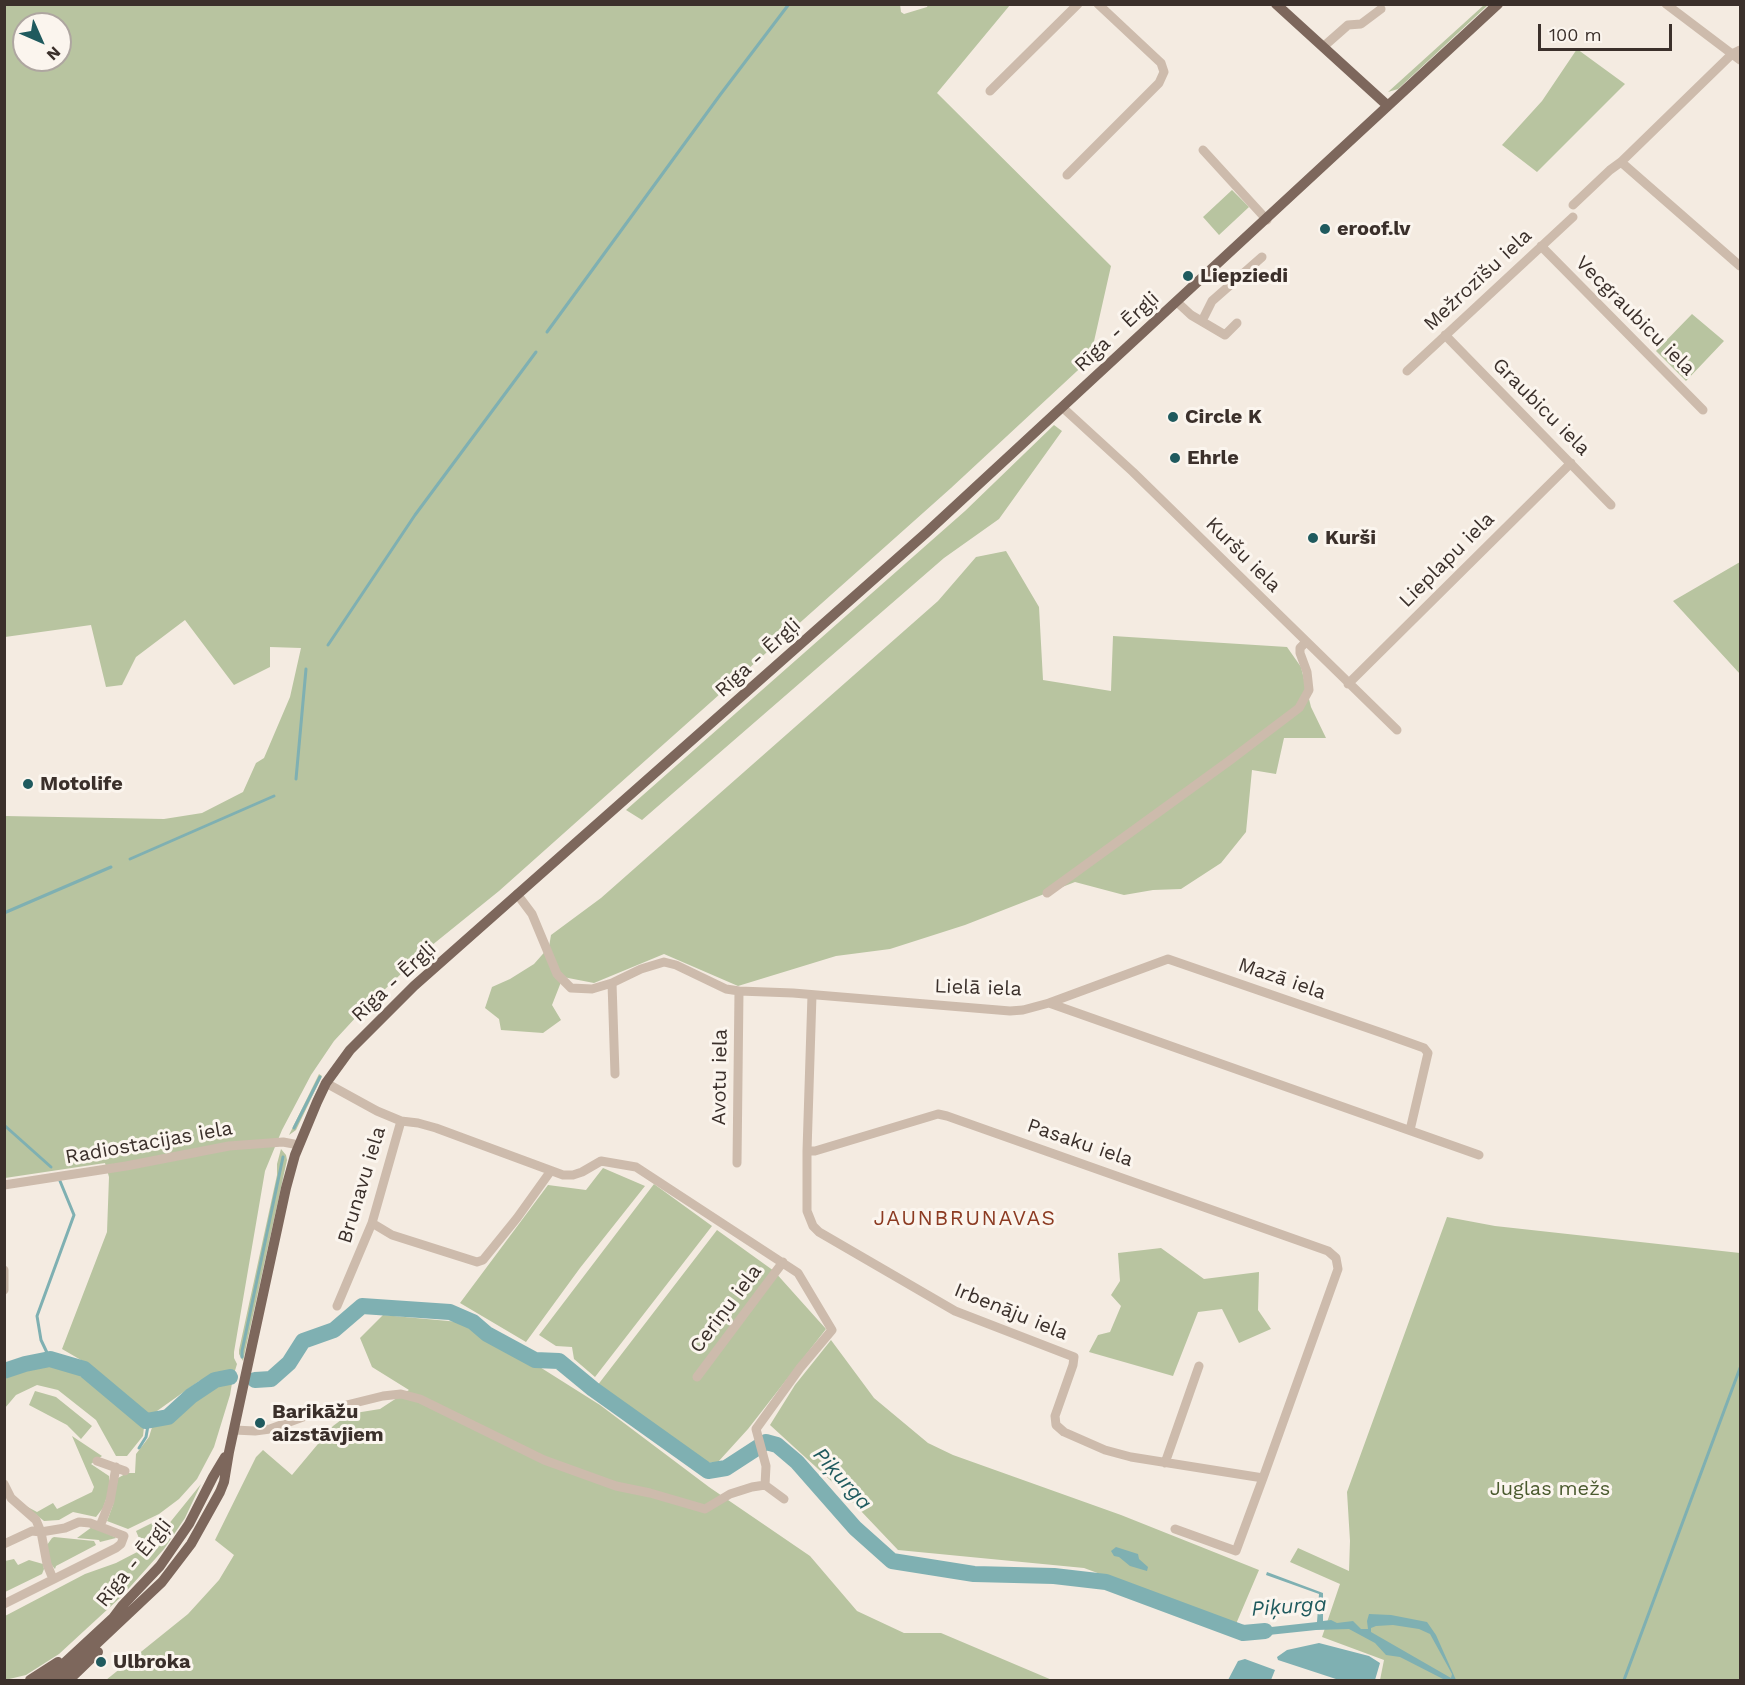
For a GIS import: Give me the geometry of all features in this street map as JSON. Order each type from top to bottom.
[{"type":"main road","points":[[1276,4],[1388,106]]},
{"type":"main road","name":"Rīga - Ērgļi","points":[[58,1680],[151,1595],[183,1557],[211,1511],[224,1482],[284,1196],[299,1145],[326,1083],[350,1050],[380,1017],[517,894],[926,533],[1498,4]]},
{"type":"main road","name":"Rīga - Ērgļi","points":[[46,1680],[113,1618],[160,1566],[176,1544],[229,1452]]},
{"type":"main road","points":[[69,1680],[151,1595]]},
{"type":"main road","points":[[30,1680],[58,1662],[110,1614],[122,1606]]},
{"type":"street","points":[[990,91],[1078,4]]},
{"type":"street","points":[[1067,175],[1159,83],[1164,72],[1161,63],[1098,4]]},
{"type":"street","points":[[1573,205],[1738,55],[1666,4]]},
{"type":"street","points":[[1323,47],[1348,25],[1361,24],[1381,9]]},
{"type":"street","points":[[1203,150],[1267,220]]},
{"type":"street","points":[[1621,162],[1740,266]]},
{"type":"street","name":"Mežrozīšu iela","points":[[1407,371],[1573,217]]},
{"type":"street","name":"Vecgraubicu iela","points":[[1541,246],[1704,410]]},
{"type":"street","points":[[1202,321],[1212,301],[1262,257]]},
{"type":"street","points":[[1177,302],[1191,315],[1225,335],[1237,323]]},
{"type":"street","name":"Graubicu iela","points":[[1445,335],[1611,505]]},
{"type":"street","name":"Kuršu iela","points":[[1062,407],[1133,472],[1397,730]]},
{"type":"street","name":"Lieplapu iela","points":[[1348,684],[1571,463]]},
{"type":"street","points":[[1047,893],[1299,708],[1309,690],[1307,672],[1299,652],[1306,642]]},
{"type":"street","name":"Lielā iela","points":[[517,894],[532,914],[557,974],[571,988],[592,989],[612,984],[641,969],[664,962],[676,965],[726,989],[739,991],[1010,1011],[1049,1003],[1479,1155]]},
{"type":"street","name":"Mazā iela","points":[[1049,1003],[1168,958],[1424,1048],[1428,1053],[1410,1130]]},
{"type":"street","points":[[612,984],[615,1074]]},
{"type":"street","name":"Avotu iela","points":[[737,1163],[739,991]]},
{"type":"street","name":"Irbenāju iela","points":[[812,995],[807,1211],[809,1220],[819,1232],[955,1311],[1074,1357],[1055,1416],[1056,1425],[1064,1432],[1105,1450],[1165,1463],[1263,1478]]},
{"type":"street","name":"Brunavu iela","points":[[326,1083],[401,1121],[372,1224],[337,1306]]},
{"type":"street","name":"Pasaku iela","points":[[807,1151],[815,1152],[938,1114],[1328,1251],[1336,1258],[1338,1269],[1263,1478]]},
{"type":"street","points":[[401,1121],[436,1128],[550,1172],[573,1175],[601,1161],[636,1167],[798,1273],[832,1330],[800,1368],[756,1429],[766,1466],[765,1485]]},
{"type":"street","name":"Radiostacijas iela","points":[[4,1185],[126,1166],[229,1146],[283,1142],[299,1145]]},
{"type":"street","points":[[372,1224],[392,1235],[477,1262],[483,1260],[518,1218],[550,1172]]},
{"type":"street","name":"Ceriņu iela","points":[[697,1377],[783,1262]]},
{"type":"street","points":[[4,1270],[4,1290]]},
{"type":"street","points":[[1165,1463],[1199,1366]]},
{"type":"street","points":[[234,1430],[270,1429],[314,1413],[383,1396],[401,1394],[420,1399],[544,1460],[616,1486],[705,1509],[730,1494],[765,1485],[784,1498]]},
{"type":"street","points":[[97,1461],[120,1469],[100,1526]]},
{"type":"street","points":[[1175,1529],[1236,1551],[1263,1478]]},
{"type":"street","points":[[4,1484],[11,1498],[30,1513],[41,1532],[47,1564],[53,1579]]},
{"type":"street","points":[[4,1544],[32,1531],[41,1532],[65,1528],[79,1522],[100,1526],[124,1536],[121,1544],[116,1548],[4,1604]]},
{"type":"green space","points":[[900,4],[901,12],[904,14],[928,5],[1010,5],[937,93],[1111,266],[1090,359],[951,488],[499,891],[426,950],[334,1041],[311,1075],[282,1130],[265,1171],[234,1352],[237,1364],[234,1374],[227,1372],[199,1381],[150,1416],[93,1367],[62,1349],[107,1232],[109,1177],[105,1163],[5,1178],[5,816],[164,819],[202,813],[243,792],[256,763],[264,758],[290,697],[301,648],[270,647],[270,667],[234,685],[185,620],[136,657],[122,685],[106,687],[91,625],[5,637],[5,5]]},
{"type":"green space","points":[[1484,5],[1488,5],[1398,89],[1388,92]]},
{"type":"green space","points":[[1577,49],[1625,84],[1537,172],[1502,145],[1542,101]]},
{"type":"green space","points":[[1232,190],[1249,207],[1219,235],[1203,217]]},
{"type":"green space","points":[[1692,314],[1724,341],[1686,381],[1656,351]]},
{"type":"green space","points":[[1054,425],[1062,431],[999,519],[944,558],[642,820],[626,810],[965,511]]},
{"type":"green space","points":[[1006,551],[1039,607],[1043,680],[1111,691],[1113,636],[1287,647],[1301,667],[1311,707],[1326,738],[1284,738],[1276,774],[1252,770],[1246,832],[1221,863],[1181,889],[1153,890],[1124,895],[1075,882],[965,925],[890,949],[836,956],[738,986],[664,954],[594,983],[563,977],[552,1005],[561,1020],[543,1033],[501,1030],[499,1019],[485,1008],[492,987],[534,964],[549,947],[551,935],[601,898],[938,601],[976,557]]},
{"type":"green space","points":[[1740,562],[1740,674],[1673,601]]},
{"type":"green space","points":[[319,1074],[322,1076],[296,1130],[289,1135]]},
{"type":"green space","points":[[281,1149],[287,1160],[243,1361],[239,1350]]},
{"type":"green space","points":[[603,1168],[645,1186],[580,1268],[526,1342],[460,1303],[548,1185],[586,1190]]},
{"type":"green space","points":[[654,1184],[712,1226],[595,1377],[574,1359],[572,1347],[556,1346],[539,1335]]},
{"type":"green space","name":"Juglas mežs","points":[[1447,1217],[1495,1226],[1740,1253],[1740,1680],[1380,1680],[1384,1660],[1322,1637],[1340,1584],[1290,1562],[1298,1548],[1349,1571],[1347,1492]]},
{"type":"green space","points":[[717,1230],[774,1271],[826,1329],[748,1429],[718,1462],[706,1463],[597,1386]]},
{"type":"green space","points":[[1161,1248],[1204,1279],[1259,1272],[1258,1310],[1271,1329],[1239,1343],[1222,1309],[1198,1312],[1173,1376],[1089,1352],[1098,1335],[1110,1332],[1121,1306],[1111,1295],[1120,1281],[1118,1253]]},
{"type":"green space","points":[[383,1315],[470,1323],[600,1405],[709,1487],[810,1556],[857,1611],[904,1633],[941,1633],[1052,1680],[106,1680],[188,1614],[219,1580],[234,1555],[215,1540],[256,1457],[263,1450],[292,1475],[333,1426],[349,1414],[380,1409],[409,1390],[372,1367],[360,1338]]},
{"type":"green space","points":[[831,1340],[874,1398],[928,1443],[953,1455],[1121,1515],[1259,1570],[1236,1624],[1084,1568],[898,1550],[840,1489],[770,1425],[795,1385]]},
{"type":"green space","points":[[48,1365],[69,1369],[101,1389],[144,1427],[143,1436],[127,1456],[116,1456],[96,1420],[58,1390],[37,1385],[16,1395],[5,1408],[5,1379],[28,1367]]},
{"type":"green space","points":[[223,1382],[232,1383],[230,1395],[214,1447],[197,1479],[179,1499],[159,1514],[128,1529],[107,1521],[113,1505],[118,1478],[127,1473],[135,1473],[136,1454],[149,1437],[153,1424],[169,1419]]},
{"type":"green space","points":[[35,1391],[56,1397],[92,1426],[81,1439],[67,1425],[29,1405]]},
{"type":"green space","points":[[72,1436],[102,1456],[91,1464],[109,1476],[109,1491],[103,1508],[96,1517],[73,1512],[59,1520],[44,1521],[24,1505],[37,1512],[53,1503],[57,1509],[92,1492],[94,1487]]},
{"type":"green space","points":[[201,1484],[185,1518],[164,1549],[122,1596],[59,1654],[26,1675],[5,1680],[5,1616],[85,1574],[116,1563],[155,1541]]},
{"type":"green space","points":[[164,1519],[149,1538],[141,1543],[136,1531]]},
{"type":"green space","points":[[92,1527],[116,1538],[100,1542],[77,1538]]},
{"type":"green space","points":[[54,1537],[94,1541],[96,1545],[56,1566],[55,1569],[50,1563],[47,1545]]},
{"type":"green space","points":[[14,1559],[18,1565],[29,1560],[43,1564],[44,1569],[42,1574],[5,1592],[5,1561]]},
{"type":"water","points":[[1116,1547],[1138,1554],[1139,1559],[1148,1567],[1147,1571],[1130,1566],[1119,1557],[1114,1556],[1111,1551]]},
{"type":"water","points":[[1267,1572],[1323,1593],[1323,1621],[1331,1620],[1337,1623],[1353,1621],[1361,1629],[1368,1629],[1369,1614],[1391,1615],[1427,1622],[1436,1635],[1456,1680],[1445,1680],[1400,1657],[1386,1655],[1375,1643],[1349,1629],[1240,1638],[1244,1630],[1317,1622],[1319,1594],[1266,1575]],"holes":[[[1393,1625],[1419,1629],[1430,1634],[1452,1674],[1451,1678],[1371,1632],[1371,1628],[1376,1626]]]},
{"type":"water","points":[[1319,1643],[1369,1656],[1380,1663],[1375,1680],[1339,1680],[1278,1660],[1277,1657],[1287,1650]]},
{"type":"water","points":[[1245,1659],[1275,1670],[1271,1680],[1228,1680],[1238,1661]]},
{"type":"waterway","points":[[547,332],[789,4]]},
{"type":"waterway","points":[[328,645],[415,515],[536,352]]},
{"type":"waterway","points":[[296,779],[306,669]]},
{"type":"waterway","points":[[130,859],[274,796]]},
{"type":"waterway","points":[[4,913],[111,867]]},
{"type":"waterway","points":[[294,1128],[320,1077]]},
{"type":"waterway","points":[[4,1125],[51,1167]]},
{"type":"waterway","points":[[242,1357],[283,1157]]},
{"type":"waterway","points":[[50,1359],[41,1340],[37,1316],[74,1215],[60,1181]]},
{"type":"waterway","name":"Piķurga","points":[[255,1380],[271,1379],[289,1363],[303,1341],[334,1330],[362,1306],[450,1312],[473,1322],[487,1334],[535,1360],[559,1361],[593,1389],[708,1471],[726,1468],[766,1442],[777,1445],[797,1462],[855,1528],[892,1561],[974,1574],[1054,1576],[1106,1582],[1243,1633],[1265,1631]]},
{"type":"waterway","name":"Piķurga","points":[[4,1371],[50,1359],[84,1369],[146,1421],[168,1417],[191,1396],[215,1380],[230,1377]]},
{"type":"waterway","points":[[1624,1680],[1740,1368]]},
{"type":"waterway","points":[[139,1448],[146,1437],[149,1420]]},
{"type":"place","name":"eroof.lv","points":[[1325,229]]},
{"type":"place","name":"Liepziedi","points":[[1188,276]]},
{"type":"place","name":"Circle K","points":[[1173,417]]},
{"type":"place","name":"Ehrle","points":[[1175,458]]},
{"type":"place","name":"Kurši","points":[[1313,538]]},
{"type":"place","name":"Motolife","points":[[28,784]]},
{"type":"place","name":"Barikāžu aizstāvjiem","points":[[260,1423]]},
{"type":"place","name":"Ulbroka","points":[[101,1662]]},
{"type":"district","name":"JAUNBRUNAVAS","points":[[965,1219]]}]
